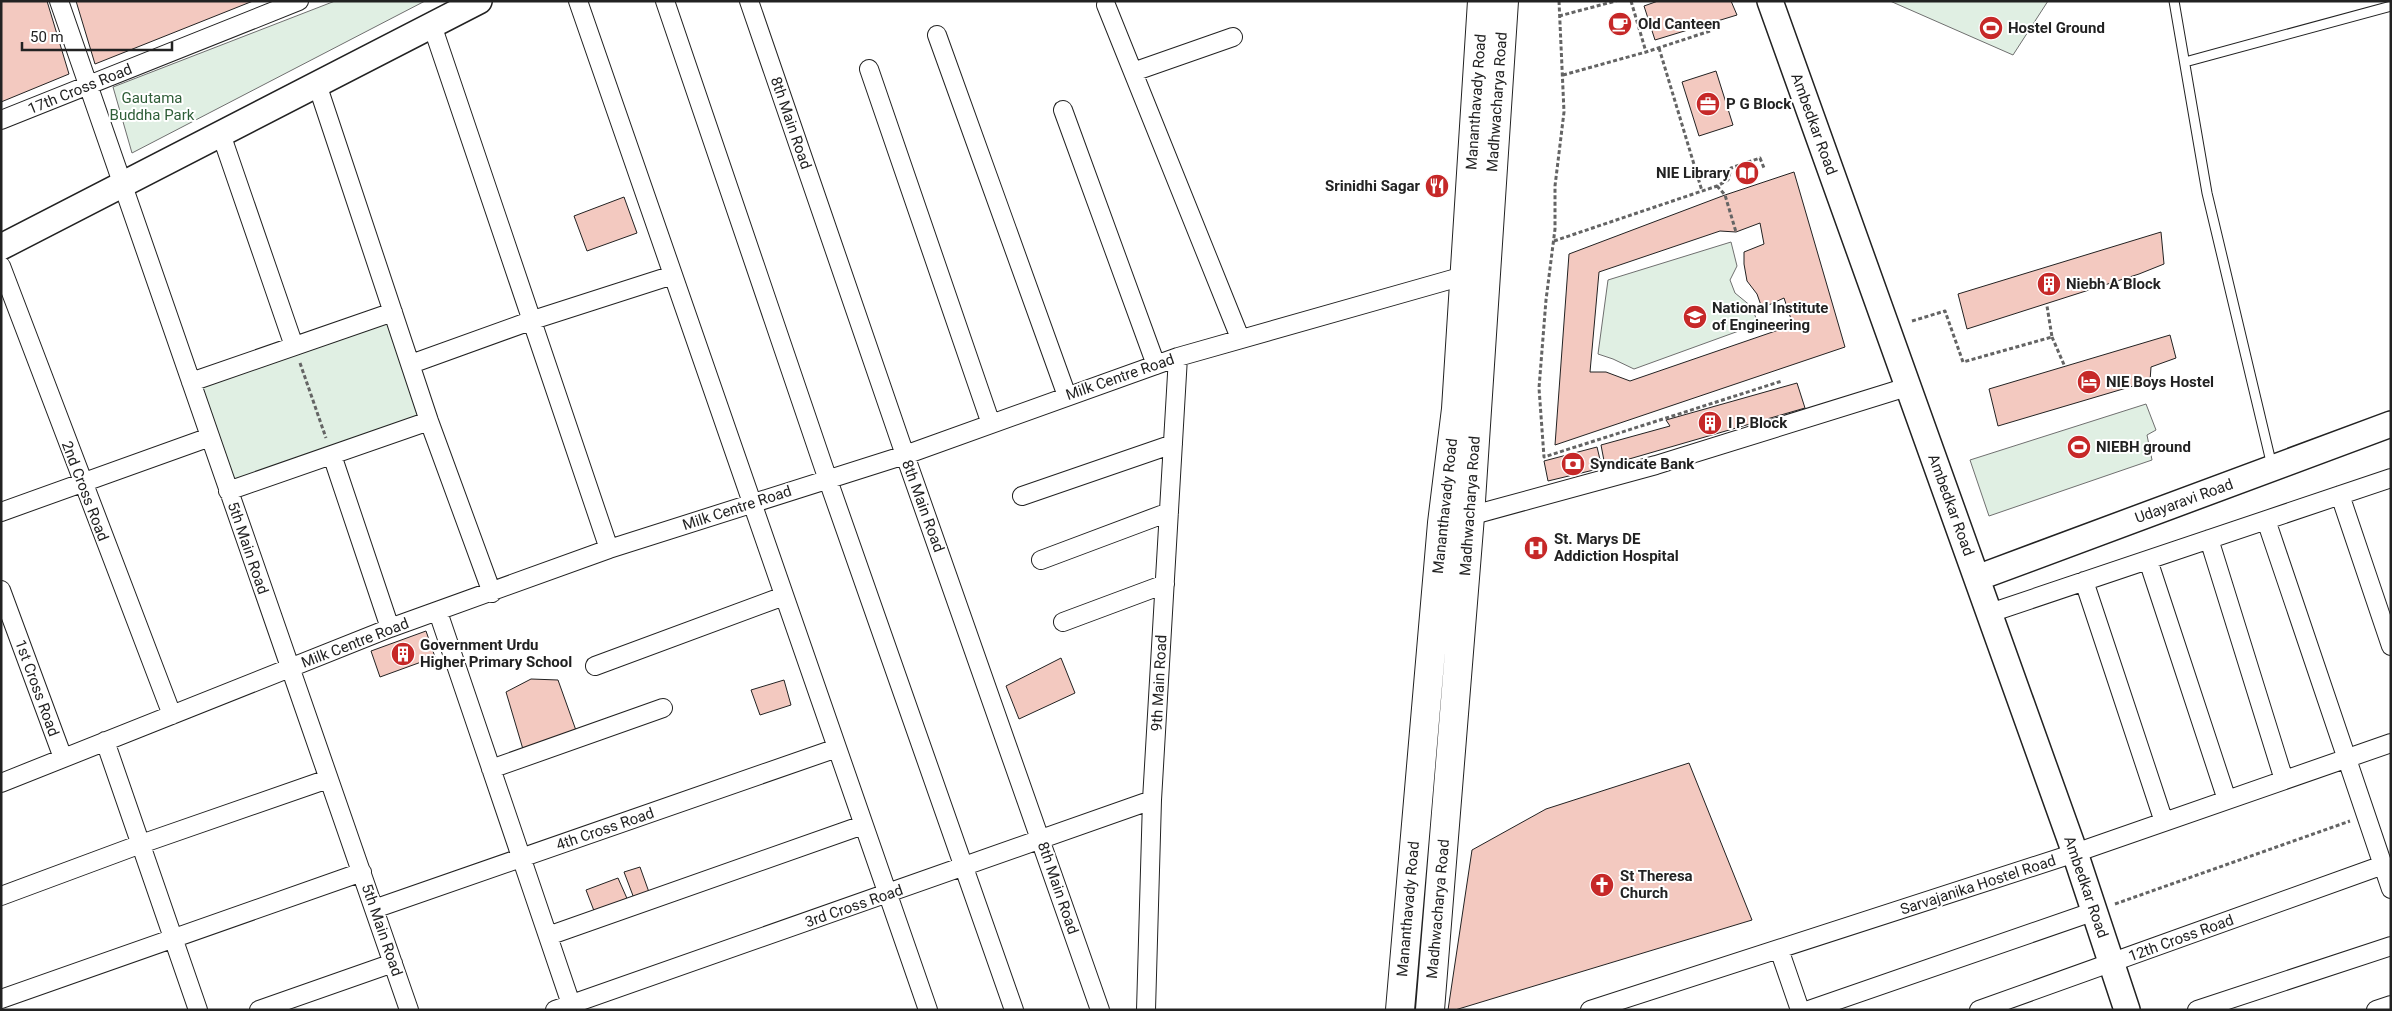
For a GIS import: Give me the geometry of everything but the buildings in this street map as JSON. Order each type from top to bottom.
[{"type":"main road","name":"Mananthavady Road","points":[[1400,1010],[1442,523],[1476,273],[1482,1]]},
{"type":"main road","name":"Madhwacharya Road","points":[[1430,1010],[1470,516],[1476,273],[1504,1]]},
{"type":"street","name":"5th Main Road","points":[[59,1],[409,1010]]},
{"type":"street","name":"17th Cross Road","points":[[1,120],[299,1]]},
{"type":"street","points":[[1,247],[479,1]]},
{"type":"street","points":[[578,1],[928,1010]]},
{"type":"street","points":[[665,1],[828,480],[1014,1010]]},
{"type":"street","name":"8th Main Road","points":[[749,1],[905,455],[1100,1010]]},
{"type":"street","name":"Ambedkar Road","points":[[1770,1],[2075,853],[2127,1010]]},
{"type":"street","points":[[1106,5],[1240,338]]},
{"type":"street","points":[[432,25],[609,549]]},
{"type":"street","points":[[936,35],[1067,396]]},
{"type":"street","points":[[1133,72],[1233,37]]},
{"type":"street","points":[[869,70],[991,424]]},
{"type":"street","points":[[317,84],[430,421],[492,593]]},
{"type":"street","points":[[1063,110],[1156,365]]},
{"type":"street","points":[[221,134],[294,346]]},
{"type":"street","name":"2nd Cross Road","points":[[1,266],[82,483],[172,715]]},
{"type":"street","name":"Milk Centre Road","points":[[1,782],[390,628],[492,593],[609,549],[905,455],[1178,357],[1476,273]]},
{"type":"street","points":[[411,364],[533,320],[673,275]]},
{"type":"street","points":[[191,382],[393,312]]},
{"type":"street","name":"9th Main Road","points":[[1146,1010],[1152,800],[1178,357]]},
{"type":"street","points":[[1442,523],[1656,464],[1907,387]]},
{"type":"street","points":[[228,491],[430,421]]},
{"type":"street","name":"Udayaravi Road","points":[[1977,578],[2391,424]]},
{"type":"street","points":[[1,512],[210,437]]},
{"type":"street","points":[[1022,496],[1174,444]]},
{"type":"street","points":[[332,455],[390,628]]},
{"type":"street","points":[[1990,614],[2391,478]]},
{"type":"street","points":[[2340,495],[2391,646]]},
{"type":"street","points":[[1041,560],[1169,512]]},
{"type":"street","points":[[2266,520],[2391,889]]},
{"type":"street","points":[[2209,540],[2284,780]]},
{"type":"street","points":[[2148,560],[2227,800]]},
{"type":"street","points":[[2084,582],[2164,822]]},
{"type":"street","points":[[1063,622],[1165,584]]},
{"type":"street","name":"1st Cross Road","points":[[1,590],[63,758]]},
{"type":"street","points":[[594,666],[784,596]]},
{"type":"street","points":[[438,612],[548,936],[566,1008]]},
{"type":"street","points":[[491,769],[664,708]]},
{"type":"street","points":[[105,741],[198,1010]]},
{"type":"street","name":"Sarvajanika Hostel Road","points":[[1590,1010],[2075,853],[2391,743]]},
{"type":"street","name":"4th Cross Road","points":[[374,909],[837,748]]},
{"type":"street","points":[[1,896],[328,778]]},
{"type":"street","name":"3rd Cross Road","points":[[566,1008],[1152,800]]},
{"type":"street","points":[[548,936],[863,825]]},
{"type":"street","name":"12th Cross Road","points":[[1979,1010],[2383,866]]},
{"type":"street","points":[[1,999],[362,872]]},
{"type":"street","points":[[1809,1010],[2095,911]]},
{"type":"street","points":[[2197,1010],[2391,946]]},
{"type":"street","points":[[1779,949],[1800,1010]]},
{"type":"street","points":[[259,1010],[393,963]]},
{"type":"street","points":[[2376,1010],[2391,1005]]},
{"type":"lane","points":[[2174,1],[2207,193],[2272,468]]},
{"type":"lane","points":[[2185,62],[2391,6]]},
{"type":"path","points":[[1559,1],[1564,112],[1555,186],[1554,241],[1546,300],[1539,388],[1544,457],[1782,381]]},
{"type":"path","points":[[1559,16],[1616,1]]},
{"type":"path","points":[[1631,1],[1646,52]]},
{"type":"path","points":[[1563,75],[1646,52],[1710,31]]},
{"type":"path","points":[[1659,48],[1702,191]]},
{"type":"path","points":[[1554,241],[1718,186],[1728,180],[1731,168],[1760,158],[1764,168]]},
{"type":"path","points":[[1718,186],[1725,195],[1736,232]]},
{"type":"path","points":[[2047,306],[2052,337],[2065,367]]},
{"type":"path","points":[[1912,321],[1945,311],[1963,362],[2052,337]]},
{"type":"path","points":[[294,346],[332,455]]},
{"type":"path","points":[[2095,911],[2367,815]]},
{"type":"green space","name":"Gautama Buddha Park","points":[[335,1],[425,1],[132,153],[113,87]]},
{"type":"green space","name":"Hostel Ground","points":[[1890,1],[2048,1],[2013,55]]},
{"type":"green space","points":[[1731,242],[1737,266],[1730,280],[1735,293],[1752,307],[1758,324],[1634,369],[1598,354],[1608,280]]},
{"type":"green space","points":[[389,321],[422,416],[234,481],[201,387]]},
{"type":"green space","name":"NIEBH ground","points":[[2146,404],[2156,430],[2147,435],[2152,460],[1989,516],[1970,460]]},
{"type":"place","name":"Old Canteen","points":[[1620,24]]},
{"type":"place","name":"Hostel Ground","points":[[1991,28]]},
{"type":"place","name":"P G Block","points":[[1708,104]]},
{"type":"place","name":"NIE Library","points":[[1747,173]]},
{"type":"place","name":"Srinidhi Sagar","points":[[1437,186]]},
{"type":"place","name":"Niebh A Block","points":[[2049,284]]},
{"type":"place","name":"National Institute of Engineering","points":[[1695,317]]},
{"type":"place","name":"NIE Boys Hostel","points":[[2089,382]]},
{"type":"place","name":"I P Block","points":[[1710,423]]},
{"type":"place","name":"NIEBH ground","points":[[2079,447]]},
{"type":"place","name":"Syndicate Bank","points":[[1573,464]]},
{"type":"place","name":"St. Marys DE Addiction Hospital","points":[[1536,548]]},
{"type":"place","name":"Government Urdu Higher Primary School","points":[[403,654]]},
{"type":"place","name":"St Theresa Church","points":[[1602,885]]}]
